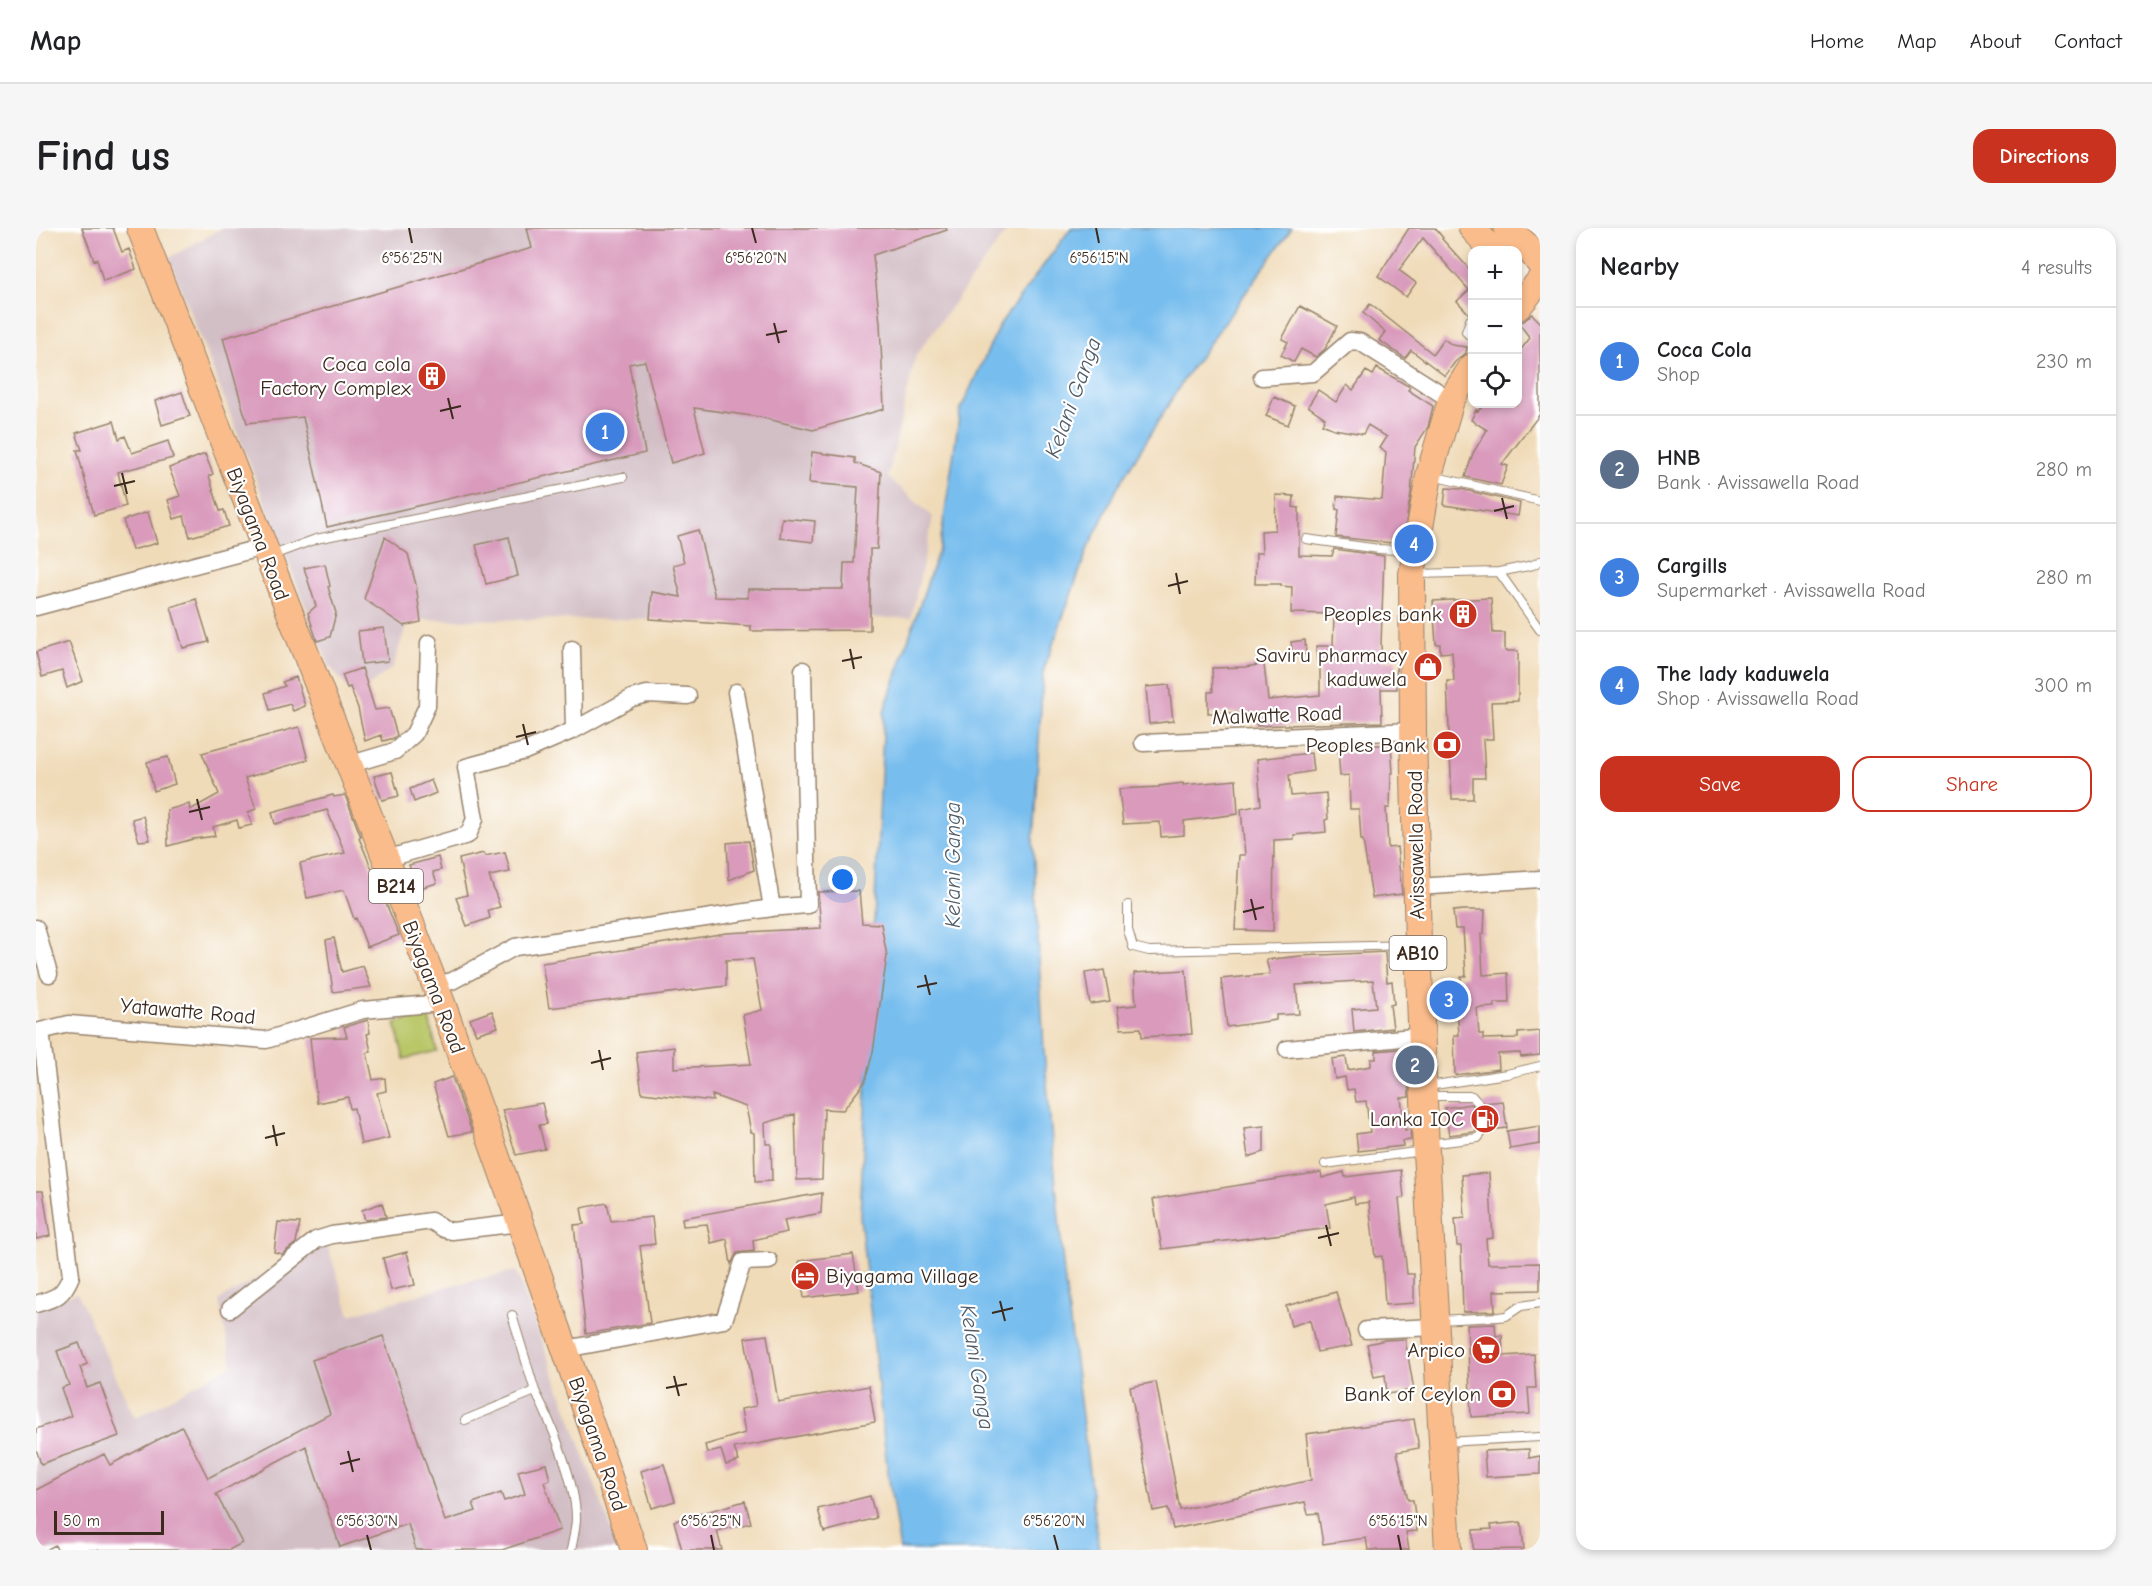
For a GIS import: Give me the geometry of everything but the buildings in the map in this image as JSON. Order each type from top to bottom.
[{"type":"main road","name":"Biyagama Road","points":[[140,228],[438,994],[565,1349],[633,1550]]},
{"type":"main road","points":[[1507,228],[1527,246],[1540,264]]},
{"type":"main road","points":[[1522,264],[1540,271]]},
{"type":"main road","points":[[1522,302],[1540,280]]},
{"type":"main road","name":"Avissawella Road","points":[[1448,1550],[1426,1148],[1418,945],[1413,731],[1414,562],[1429,475],[1451,400],[1468,374]]},
{"type":"street","points":[[1262,377],[1314,373],[1350,341],[1360,342],[1451,400]]},
{"type":"street","points":[[36,607],[265,552]]},
{"type":"street","points":[[348,765],[395,751],[414,734],[427,706],[429,643]]},
{"type":"street","points":[[572,649],[574,730]]},
{"type":"street","name":"Yatawatte Road","points":[[39,1031],[69,1024],[266,1040],[363,1010],[438,994],[452,981],[515,947],[768,908],[808,905],[802,670]]},
{"type":"street","points":[[736,692],[772,908],[768,908]]},
{"type":"street","points":[[386,860],[468,835],[475,819],[466,767],[525,751],[574,730],[632,698],[646,694],[688,696]]},
{"type":"street","name":"Malwatte Road","points":[[1143,743],[1413,731]]},
{"type":"street","points":[[1417,887],[1540,879]]},
{"type":"street","points":[[36,928],[49,974]]},
{"type":"street","points":[[36,1304],[54,1299],[66,1290],[71,1276],[39,1031]]},
{"type":"street","points":[[1287,1049],[1423,1036]]},
{"type":"street","points":[[230,1309],[316,1240],[332,1235],[431,1221],[452,1231],[520,1223]]},
{"type":"street","points":[[565,1349],[724,1320],[743,1262],[770,1261]]},
{"type":"street","points":[[1366,1330],[1437,1324]]},
{"type":"lane","points":[[1429,475],[1540,501]]},
{"type":"lane","points":[[265,552],[316,539],[623,477]]},
{"type":"lane","points":[[1306,539],[1378,549],[1414,562],[1499,572],[1533,565],[1540,561]]},
{"type":"lane","points":[[1499,572],[1540,630]]},
{"type":"lane","points":[[1128,905],[1128,930],[1133,947],[1149,951],[1418,945]]},
{"type":"lane","points":[[1424,1091],[1540,1066]]},
{"type":"lane","points":[[1424,1091],[1472,1096],[1478,1103]]},
{"type":"lane","points":[[1325,1164],[1478,1138],[1483,1131]]},
{"type":"lane","points":[[1437,1324],[1506,1316],[1521,1306],[1540,1303]]},
{"type":"lane","points":[[512,1315],[535,1391],[545,1411],[571,1481],[576,1518],[572,1550]]},
{"type":"lane","points":[[465,1420],[535,1391]]},
{"type":"lane","points":[[1442,1442],[1540,1437]]},
{"type":"shaded area","points":[[222,228],[1009,228],[916,355],[888,477],[933,517],[911,618],[408,620],[393,667],[354,697],[329,665],[169,258]]},
{"type":"shaded area","points":[[327,1244],[350,1315],[448,1286],[516,1271],[619,1550],[36,1550],[36,1307],[77,1293],[135,1418],[232,1365],[219,1300],[308,1250]]},
{"type":"green space","points":[[428,1015],[437,1051],[404,1059],[395,1023]]},
{"type":"water","name":"Kelani Ganga","points":[[1071,228],[1292,228],[1186,376],[1119,485],[1088,548],[1043,672],[1033,844],[1044,1051],[1064,1275],[1099,1550],[900,1550],[887,1467],[860,1216],[884,712],[940,545],[960,411],[1000,324]]},
{"type":"place","name":"Coca cola Factory Complex","points":[[432,376]]},
{"type":"place","name":"Coca Cola","points":[[605,432]]},
{"type":"place","name":"The lady kaduwela","points":[[1414,544]]},
{"type":"place","name":"Peoples bank","points":[[1463,614]]},
{"type":"place","name":"Saviru pharmacy kaduwela","points":[[1428,667]]},
{"type":"place","name":"Peoples Bank","points":[[1447,745]]},
{"type":"place","name":"Cargills","points":[[1449,1000]]},
{"type":"place","name":"HNB","points":[[1415,1065]]},
{"type":"place","name":"Lanka IOC","points":[[1485,1119]]},
{"type":"place","name":"Biyagama Village","points":[[805,1276]]},
{"type":"place","name":"Arpico","points":[[1486,1350]]},
{"type":"place","name":"Bank of Ceylon","points":[[1502,1394]]}]
